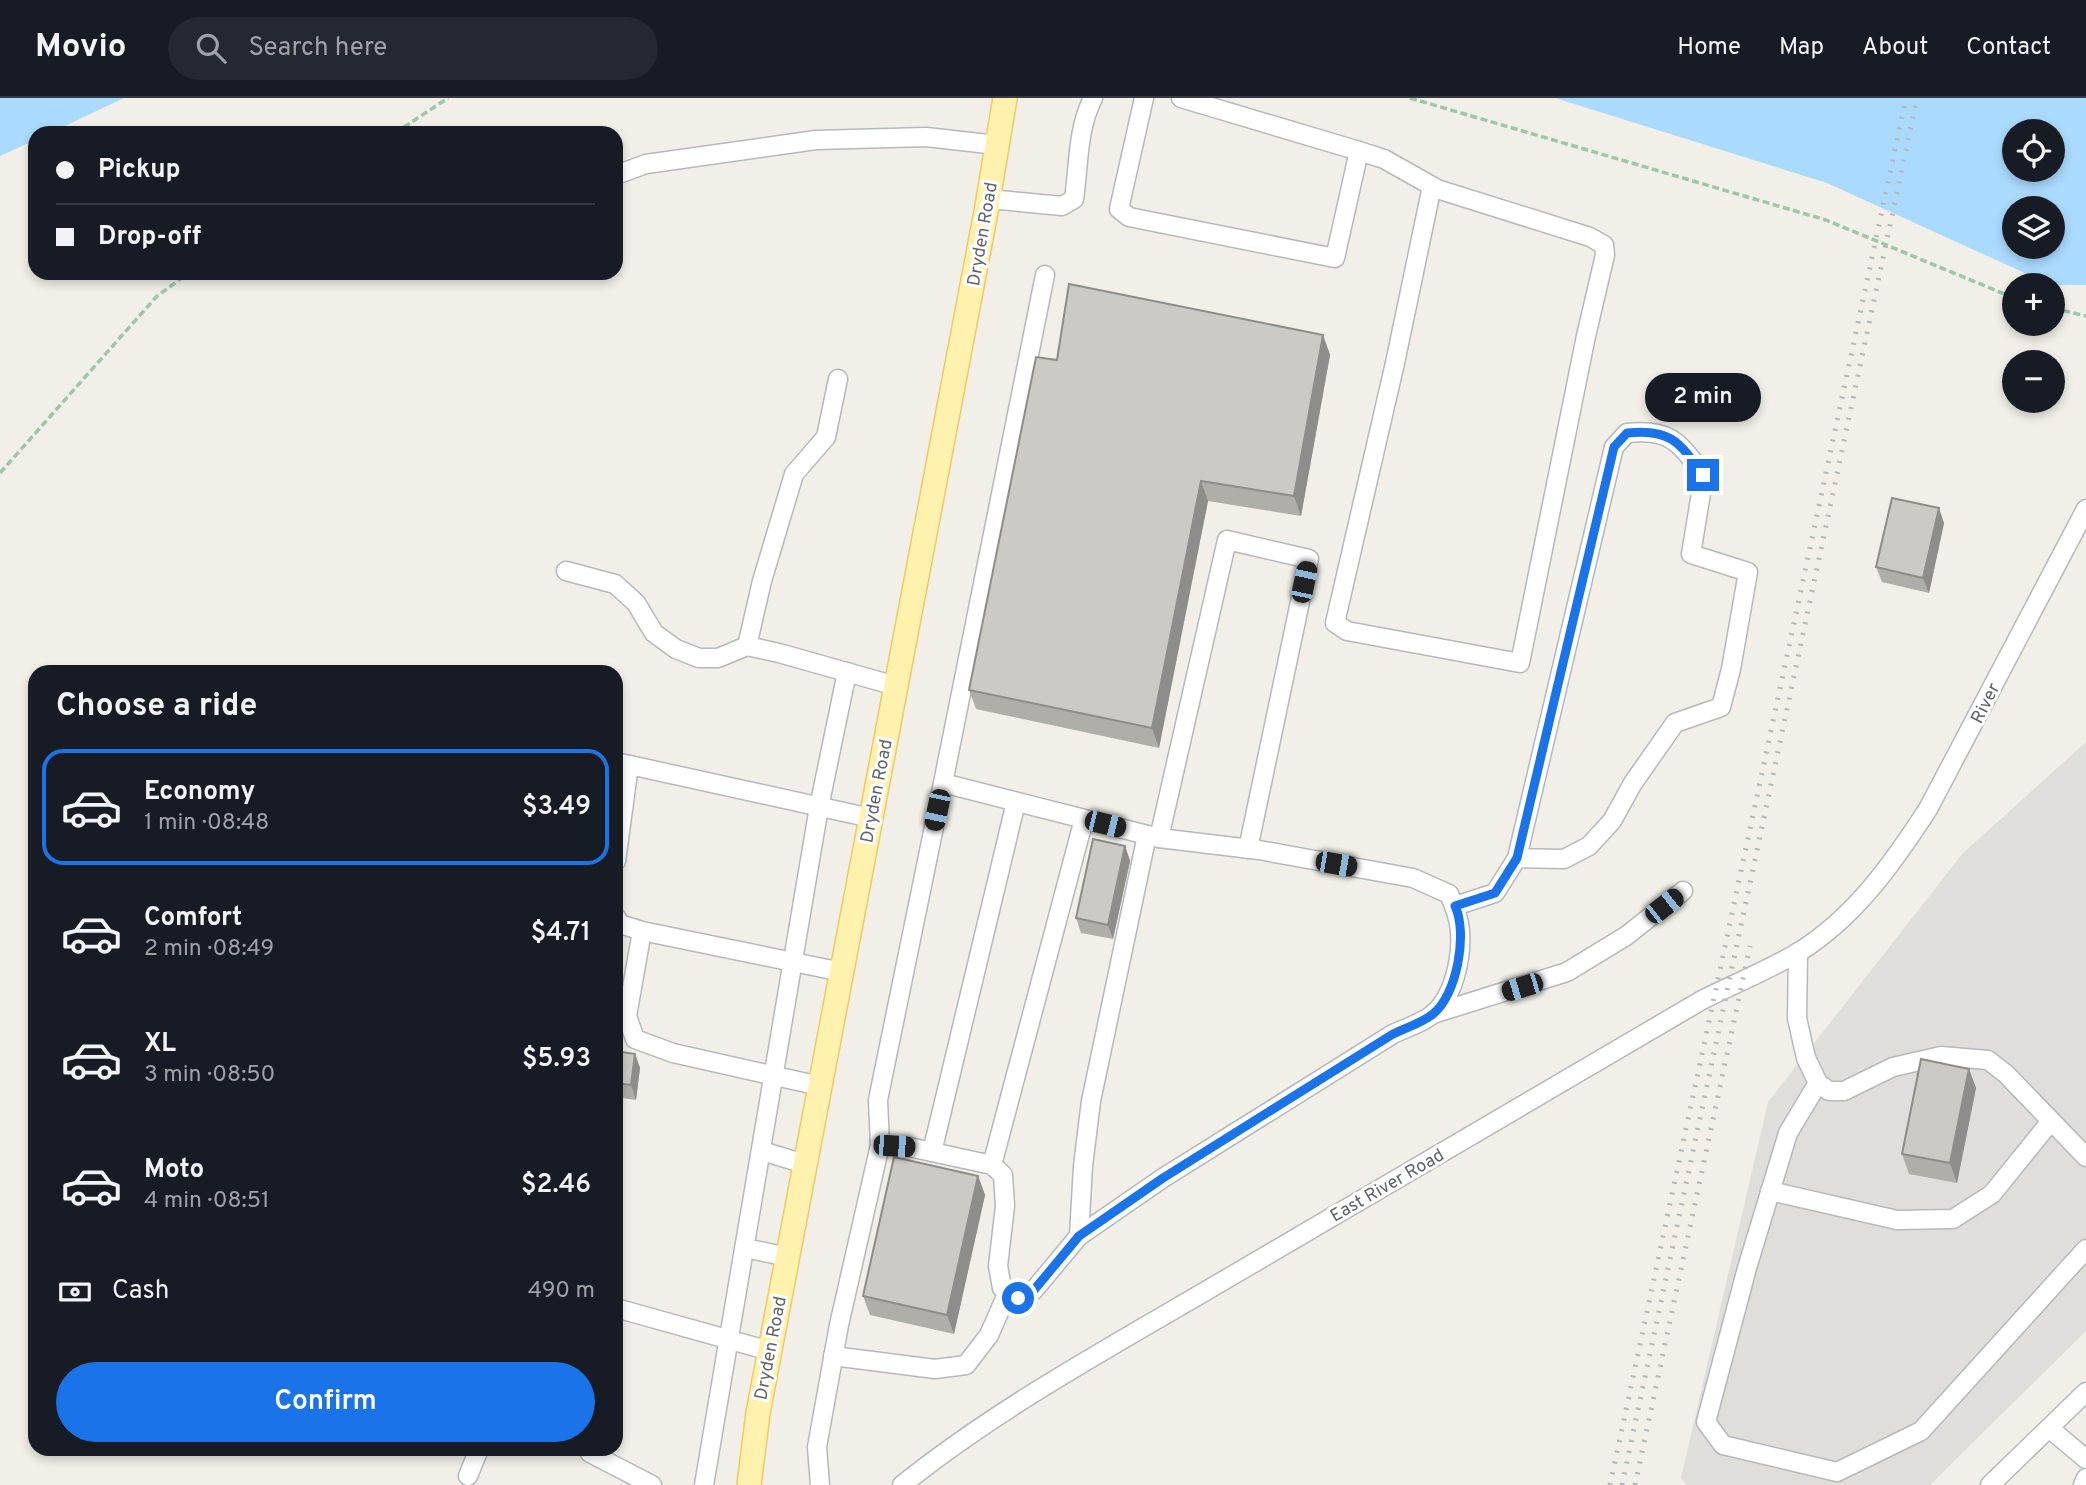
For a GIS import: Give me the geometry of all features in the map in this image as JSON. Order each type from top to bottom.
[{"type":"main road","name":"Dryden Road","points":[[749,1485],[758,1413],[989,199],[1005,98]]},
{"type":"street","points":[[989,199],[1062,206],[1074,199],[1077,158],[1088,108],[1093,98]]},
{"type":"street","points":[[1144,98],[1119,209],[1129,217],[1335,258],[1359,151]]},
{"type":"street","points":[[1181,98],[1384,159],[1432,186],[1590,237],[1604,245],[1605,255],[1520,663],[1347,631],[1335,623],[1395,363],[1432,186]]},
{"type":"street","points":[[623,172],[646,164],[816,140],[926,137],[997,145]]},
{"type":"street","points":[[820,1485],[817,1447],[833,1356],[880,1145],[878,1100],[1045,275]]},
{"type":"street","points":[[747,646],[762,581],[794,474],[826,437],[838,379]]},
{"type":"street","points":[[1455,906],[1495,893],[1517,858],[1614,447],[1627,433],[1651,431],[1680,443],[1703,475],[1691,554],[1748,572],[1731,669],[1721,707],[1675,723],[1633,783],[1612,821],[1589,846],[1564,859],[1517,858]]},
{"type":"street","name":"River","points":[[1871,889],[1898,856],[1928,810],[2086,509]]},
{"type":"street","points":[[1079,1236],[1083,1166],[1091,1101],[1153,836],[1227,540],[1309,559],[1248,849]]},
{"type":"street","points":[[566,571],[615,584],[636,603],[654,633],[676,649],[699,658],[718,657],[747,646],[896,686]]},
{"type":"street","points":[[704,1485],[819,807],[847,672]]},
{"type":"street","points":[[623,763],[871,818]]},
{"type":"street","points":[[943,783],[1153,836],[1248,849],[1413,878],[1449,894],[1455,906],[1461,933],[1457,969],[1447,996],[1433,1014]]},
{"type":"street","points":[[932,1152],[1016,802]]},
{"type":"street","points":[[992,1165],[1084,819]]},
{"type":"street","name":"East River Road","points":[[902,1485],[928,1464],[1010,1409],[1122,1340],[1690,1007],[1798,952],[1824,933],[1871,889]]},
{"type":"street","points":[[880,1145],[932,1152],[992,1165],[1003,1175],[1005,1206],[998,1265],[1002,1288],[1018,1298],[1034,1290],[1079,1236],[1163,1178],[1393,1034],[1433,1014],[1567,972],[1626,936],[1683,891]]},
{"type":"street","points":[[623,925],[842,972]]},
{"type":"street","points":[[642,931],[627,1016],[635,1039],[673,1053],[820,1086]]},
{"type":"street","points":[[1798,952],[1797,1018],[1806,1058],[1818,1083],[1829,1091],[1844,1091],[1893,1067],[1941,1056],[1988,1060],[2006,1074],[2086,1157]]},
{"type":"street","points":[[1818,1083],[1788,1133],[1747,1268],[1706,1422],[1723,1445],[1837,1472],[1922,1431],[2086,1249]]},
{"type":"street","points":[[1770,1191],[1898,1220],[1953,1219],[1992,1194],[2051,1121]]},
{"type":"street","points":[[762,1151],[805,1164]]},
{"type":"street","points":[[745,1248],[788,1257]]},
{"type":"street","points":[[833,1356],[935,1368],[965,1365],[989,1335],[1008,1292]]},
{"type":"street","points":[[623,1310],[770,1351]]},
{"type":"street","points":[[1990,1485],[2086,1391]]},
{"type":"street","points":[[2049,1428],[2086,1460]]},
{"type":"street","points":[[468,1476],[476,1456]]},
{"type":"street","points":[[596,1456],[652,1485]]},
{"type":"street","points":[[2083,1485],[2086,1478]]},
{"type":"path","points":[[406,126],[448,98]]},
{"type":"path","points":[[1410,98],[1826,220],[2002,293]]},
{"type":"path","points":[[0,473],[157,296],[179,280]]},
{"type":"path","points":[[2065,311],[2086,316]]},
{"type":"shaded area","points":[[2086,742],[2086,1331],[1930,1485],[1687,1485],[1681,1478],[1768,1102],[1963,853]]},
{"type":"water","points":[[0,98],[124,98],[65,126],[28,126],[28,143],[0,156]]},
{"type":"water","points":[[1555,98],[2086,98],[2086,285],[2065,285],[2065,273],[2025,273],[1827,183]]},
{"type":"building","points":[[1069,284],[1323,335],[1294,496],[1201,481],[1152,728],[969,690],[1036,357],[1057,360]]},
{"type":"building","points":[[1892,498],[1939,508],[1923,578],[1876,567]]},
{"type":"building","points":[[1093,839],[1125,846],[1108,925],[1076,918]]},
{"type":"building","points":[[623,1052],[635,1054],[631,1085],[623,1084]]},
{"type":"building","points":[[1921,1059],[1969,1069],[1950,1163],[1902,1154]]},
{"type":"building","points":[[894,1157],[978,1176],[947,1315],[863,1296]]},
{"type":"railway","points":[[1610,1485],[1906,98]]},
{"type":"railway","points":[[1622,1485],[1917,98]]},
{"type":"railway","points":[[1635,1485],[1750,946]]},
{"type":"route","points":[[1018,1298],[1034,1290],[1079,1236],[1163,1178],[1393,1034],[1433,1014],[1447,996],[1457,969],[1461,933],[1455,906],[1495,893],[1517,858],[1614,447],[1627,433],[1651,431],[1680,443],[1703,475]]}]
